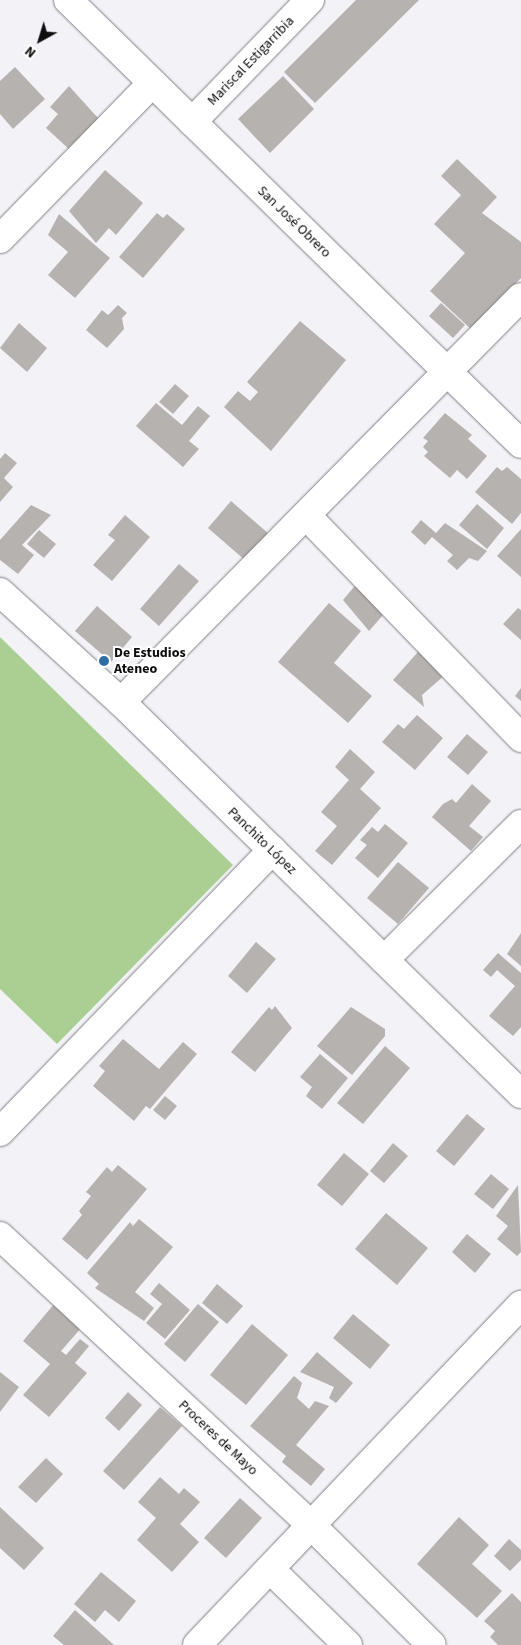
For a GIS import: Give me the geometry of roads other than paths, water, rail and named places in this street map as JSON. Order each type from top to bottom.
[{"type":"street","name":"San José Obrero","points":[[68,0],[521,444]]},
{"type":"street","name":"Mariscal Estigarribia","points":[[192,122],[310,0]]},
{"type":"street","points":[[0,239],[152,83]]},
{"type":"street","points":[[121,702],[521,297]]},
{"type":"street","points":[[306,515],[521,738]]},
{"type":"street","name":"Panchito López","points":[[0,592],[121,702],[521,1093]]},
{"type":"street","points":[[384,960],[521,824]]},
{"type":"street","points":[[0,1132],[272,850]]},
{"type":"street","name":"Proceres de Mayo","points":[[0,1236],[311,1525],[421,1641]]},
{"type":"street","points":[[197,1645],[521,1305]]},
{"type":"street","points":[[270,1569],[348,1645]]},
{"type":"place","name":"De Estudios Ateneo","points":[[104,661]]}]
